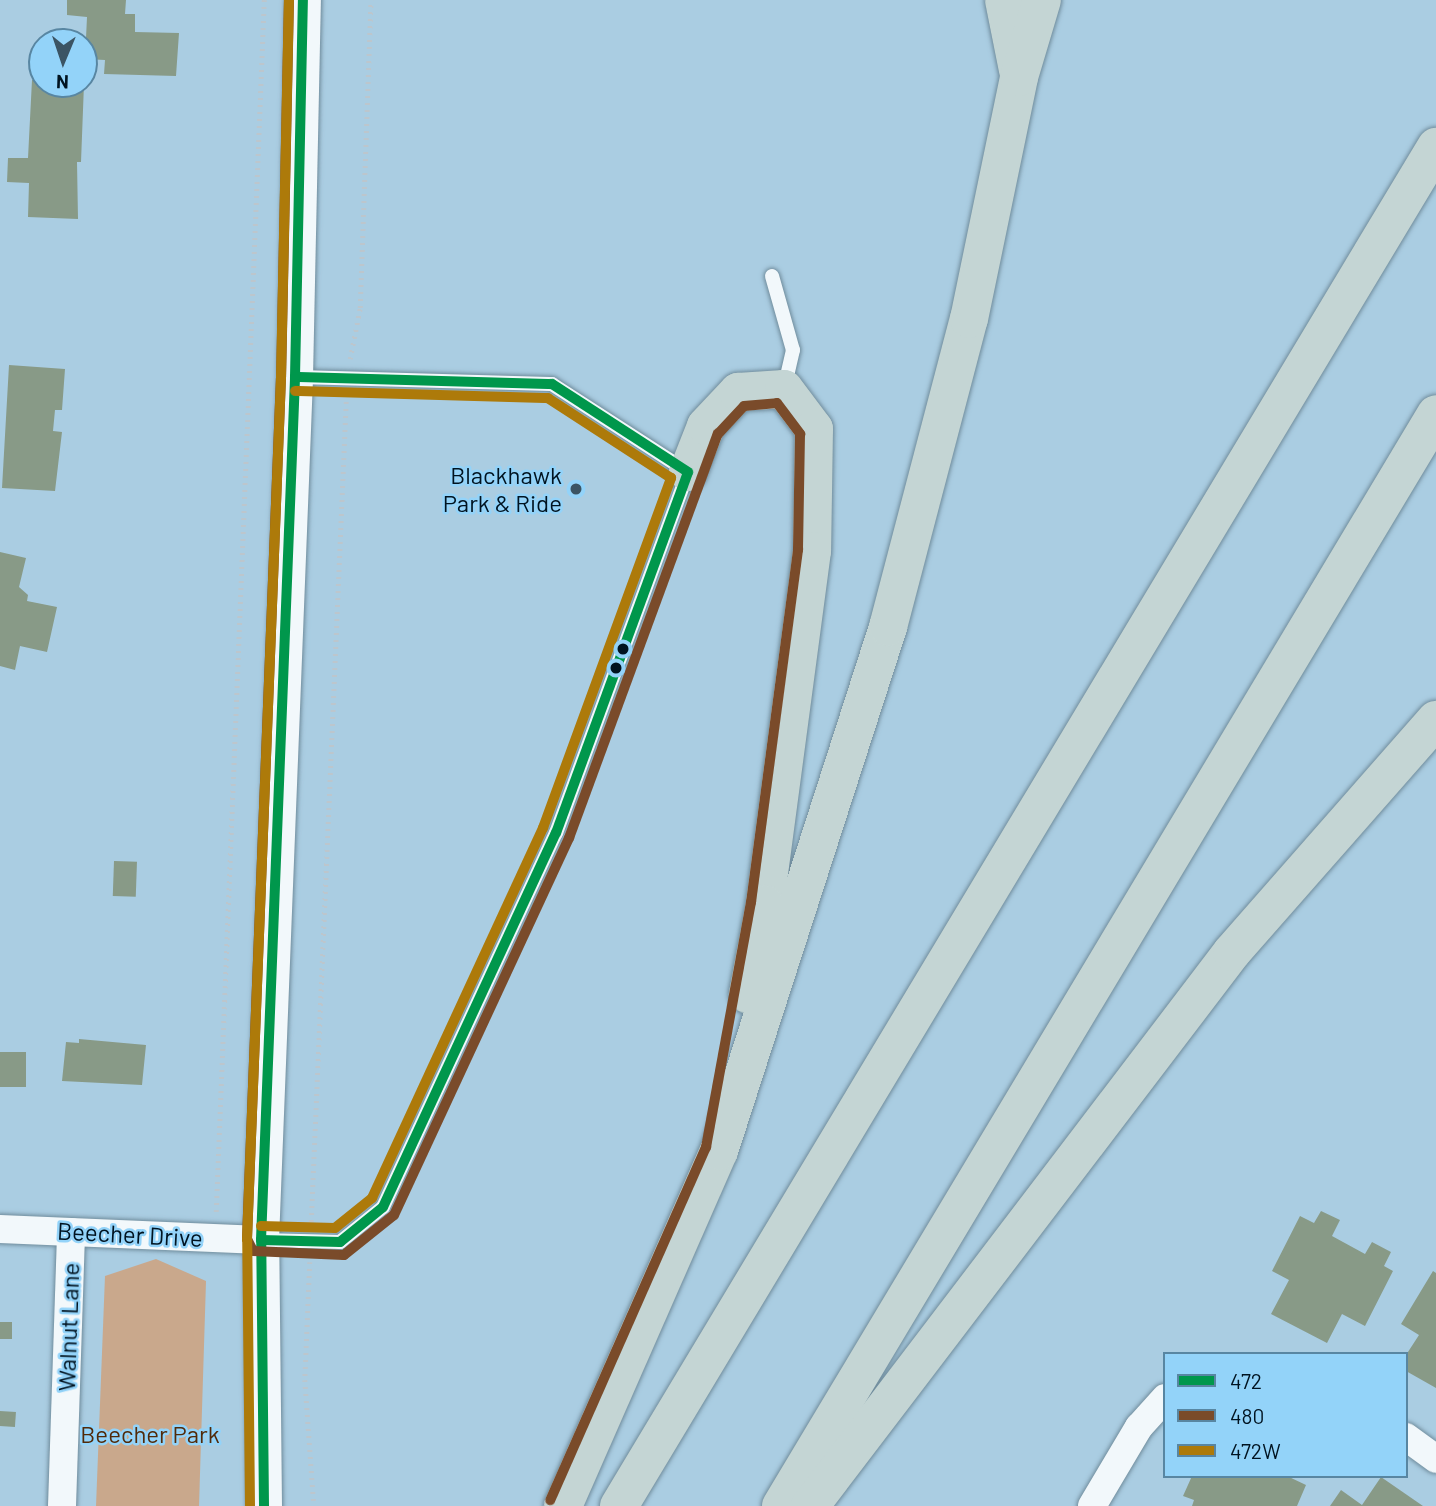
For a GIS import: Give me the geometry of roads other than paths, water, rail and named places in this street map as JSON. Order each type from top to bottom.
[{"type":"highway","points":[[1004,0],[1019,76]]},
{"type":"highway","points":[[563,1506],[719,1152],[888,627],[969,319],[1019,76],[1042,0]]},
{"type":"highway","points":[[619,1506],[1436,147]]},
{"type":"highway","points":[[688,471],[706,426],[738,392],[784,389],[814,429],[812,551],[765,904],[719,1152]]},
{"type":"highway","points":[[781,1506],[1436,414]]},
{"type":"highway","points":[[810,1506],[1232,952],[1436,720]]},
{"type":"street","points":[[264,1506],[261,1240],[295,377],[303,0]]},
{"type":"street","name":"Beecher Drive","points":[[0,1229],[261,1240]]},
{"type":"street","name":"Walnut Lane","points":[[62,1506],[71,1232]]},
{"type":"street","points":[[1092,1506],[1139,1427],[1163,1400]]},
{"type":"street","points":[[1408,1438],[1436,1459]]},
{"type":"lane","points":[[772,276],[793,350],[784,389]]},
{"type":"lane","points":[[261,1240],[340,1242],[383,1207],[556,833],[688,471],[552,384],[295,377]]},
{"type":"place","name":"Blackhawk Park & Ride","points":[[576,489]]},
{"type":"park label","name":"Beecher Park","points":[[150,1434]]}]
